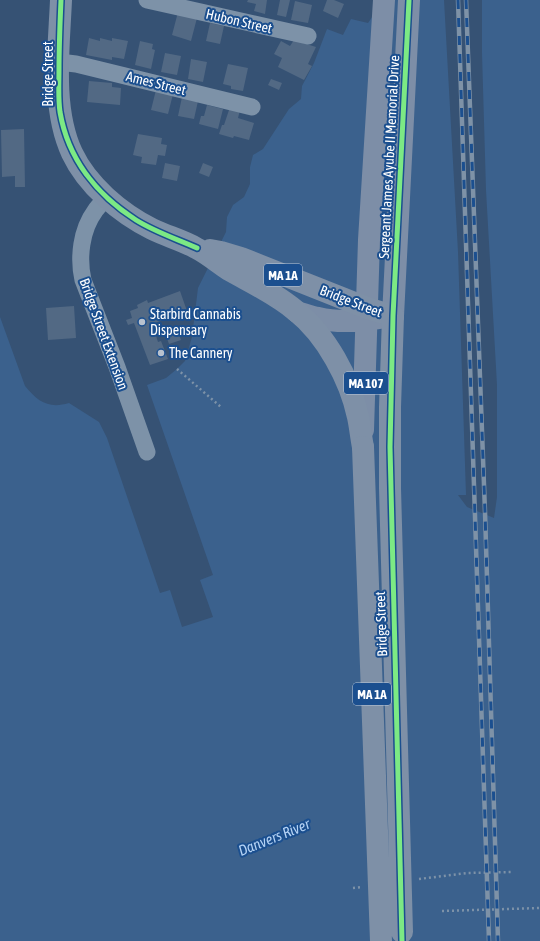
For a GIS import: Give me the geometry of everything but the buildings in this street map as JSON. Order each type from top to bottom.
[{"type":"highway","name":"Bridge Street","points":[[61,0],[59,62],[60,111],[65,133],[72,153],[84,172],[108,198],[137,220],[152,229],[197,248],[225,267],[282,300],[298,312],[319,335],[343,373],[358,417],[363,446],[381,941]]},
{"type":"highway","name":"Bridge Street","points":[[197,248],[222,252],[241,258],[367,314],[393,316],[390,408],[390,488],[402,936]]},
{"type":"main road","name":"Sergeant James Ayube II Memorial Drive","points":[[363,446],[370,233],[384,0]]},
{"type":"main road","name":"Sergeant James Ayube II Memorial Drive","points":[[393,316],[409,0]]},
{"type":"main road","name":"Bridge Street","points":[[298,312],[332,320],[367,314]]},
{"type":"street","name":"Hubon Street","points":[[147,0],[308,36]]},
{"type":"street","name":"Ames Street","points":[[59,62],[76,64],[252,107]]},
{"type":"street","name":"Bridge Street Extension","points":[[108,198],[95,210],[88,223],[83,238],[81,270],[83,280],[117,367],[147,452]]},
{"type":"path","points":[[177,369],[221,407]]},
{"type":"path","points":[[414,880],[466,873],[512,872]]},
{"type":"path","points":[[353,888],[368,886]]},
{"type":"path","points":[[442,911],[540,908]]},
{"type":"water","name":"Danvers River","points":[[384,0],[444,0],[458,252],[466,495],[458,495],[467,507],[494,518],[497,497],[497,385],[486,190],[482,0],[540,0],[540,941],[0,941],[0,317],[25,386],[30,392],[44,403],[62,405],[69,403],[99,422],[107,438],[160,593],[170,590],[182,627],[213,617],[200,580],[213,575],[147,385],[166,378],[185,361],[192,337],[198,288],[226,232],[227,217],[233,205],[244,197],[250,184],[250,167],[253,155],[263,149],[289,109],[301,99],[302,86],[314,63],[327,29],[343,35],[351,19],[368,23]]},
{"type":"railway","points":[[458,0],[489,941]]},
{"type":"railway","points":[[466,0],[485,512],[498,941]]},
{"type":"cycle path","points":[[61,0],[59,107],[64,129],[77,160],[97,187],[122,210],[151,228],[197,248]]},
{"type":"cycle path","points":[[402,941],[390,447],[393,316],[409,0]]},
{"type":"place","name":"Starbird Cannabis Dispensary","points":[[142,322]]},
{"type":"place","name":"The Cannery","points":[[161,353]]}]
